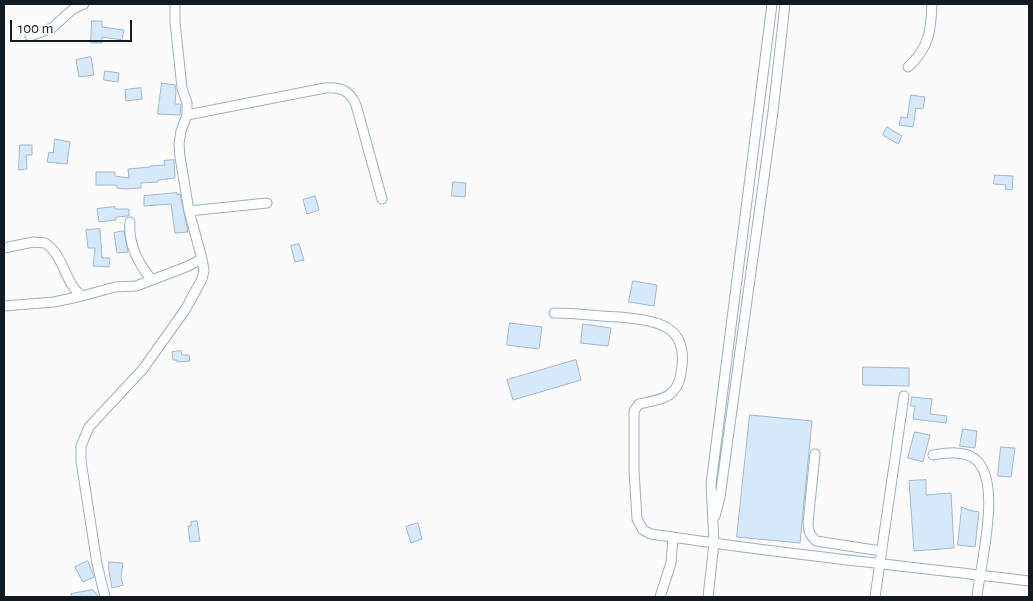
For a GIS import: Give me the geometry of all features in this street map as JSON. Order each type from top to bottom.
[{"type":"street","points":[[30,36],[52,28],[73,9],[84,4]]},
{"type":"street","points":[[105,597],[97,564],[81,461],[81,446],[89,427],[143,370],[199,288],[204,271],[182,174],[179,143],[187,103],[182,88],[175,4]]},
{"type":"street","points":[[708,597],[714,543],[711,484],[772,4]]},
{"type":"street","points":[[714,521],[720,497],[771,122],[784,4]]},
{"type":"street","points":[[908,67],[925,48],[929,33],[932,4]]},
{"type":"street","points":[[186,115],[325,88],[340,88],[352,96],[356,105],[382,199]]},
{"type":"street","points":[[189,211],[267,203]]},
{"type":"street","points":[[130,222],[130,234],[134,249],[139,262],[151,279]]},
{"type":"street","points":[[4,248],[33,242],[45,243],[59,258],[71,285],[82,296]]},
{"type":"street","points":[[4,306],[54,302],[115,286],[136,286],[202,259]]},
{"type":"street","points":[[554,313],[596,314],[656,322],[669,327],[681,342],[684,360],[677,385],[669,396],[664,399],[639,404],[634,411],[637,520],[643,530],[651,534],[803,556],[1029,580]]},
{"type":"street","points":[[875,597],[904,396]]},
{"type":"street","points":[[934,455],[954,453],[969,456],[976,459],[984,471],[989,494],[989,515],[977,597]]},
{"type":"street","points":[[815,454],[808,523],[808,530],[811,536],[816,541],[881,551]]},
{"type":"street","points":[[660,597],[671,563],[673,537]]},
{"type":"building","points":[[92,21],[102,21],[102,27],[124,30],[122,40],[102,37],[102,43],[91,43]]},
{"type":"building","points":[[91,57],[94,75],[79,77],[76,60]]},
{"type":"building","points":[[105,71],[119,73],[118,82],[104,80]]},
{"type":"building","points":[[162,83],[175,85],[175,104],[181,104],[180,115],[158,114]]},
{"type":"building","points":[[141,88],[142,99],[126,101],[125,90]]},
{"type":"building","points":[[911,95],[925,97],[923,109],[916,108],[913,127],[899,125],[901,117],[907,118]]},
{"type":"building","points":[[887,127],[902,136],[898,144],[883,135]]},
{"type":"building","points":[[55,139],[70,142],[67,164],[47,162],[49,152],[53,153]]},
{"type":"building","points":[[20,145],[32,145],[32,155],[26,155],[27,169],[19,170]]},
{"type":"building","points":[[174,160],[175,178],[141,183],[141,188],[125,189],[117,188],[117,185],[96,185],[96,172],[115,172],[115,176],[129,178],[128,169],[165,165],[164,161]]},
{"type":"building","points":[[995,175],[1013,176],[1012,190],[1005,189],[1006,185],[994,184]]},
{"type":"building","points":[[453,182],[466,183],[465,197],[452,196]]},
{"type":"building","points":[[177,193],[177,195],[180,194],[188,232],[175,233],[171,204],[144,206],[144,196]]},
{"type":"building","points":[[315,196],[319,210],[307,214],[303,200]]},
{"type":"building","points":[[115,207],[115,209],[129,209],[129,216],[116,217],[116,220],[99,222],[97,209]]},
{"type":"building","points":[[100,229],[102,258],[110,258],[109,267],[93,266],[95,248],[88,248],[86,230]]},
{"type":"building","points":[[124,231],[128,252],[117,253],[114,233]]},
{"type":"building","points":[[299,244],[304,260],[295,262],[291,246]]},
{"type":"building","points":[[633,281],[657,285],[654,306],[629,302]]},
{"type":"building","points":[[510,323],[542,327],[539,349],[507,345]]},
{"type":"building","points":[[583,324],[611,328],[608,346],[581,343]]},
{"type":"building","points":[[181,351],[182,355],[189,355],[190,361],[177,362],[177,360],[173,360],[172,352]]},
{"type":"building","points":[[576,360],[581,380],[513,400],[507,380]]},
{"type":"building","points":[[863,367],[909,368],[909,386],[863,385]]},
{"type":"building","points":[[912,397],[932,399],[930,414],[947,416],[946,423],[913,419],[915,406],[911,406]]},
{"type":"building","points":[[750,415],[812,421],[800,543],[737,537]]},
{"type":"building","points":[[963,429],[977,431],[975,448],[960,446]]},
{"type":"building","points":[[915,432],[930,435],[923,462],[908,458]]},
{"type":"building","points":[[1001,447],[1015,448],[1011,477],[998,476]]},
{"type":"building","points":[[926,480],[926,495],[951,493],[954,548],[914,551],[909,481]]},
{"type":"building","points":[[962,507],[979,512],[975,547],[958,545]]},
{"type":"building","points":[[197,521],[200,541],[190,542],[188,526],[191,526],[191,522]]},
{"type":"building","points":[[418,523],[422,539],[411,543],[406,527]]},
{"type":"building","points":[[88,561],[94,577],[83,582],[75,567]]},
{"type":"building","points":[[109,562],[123,563],[121,577],[123,585],[112,588]]},
{"type":"building","points":[[93,590],[99,597],[71,597],[71,594]]}]
